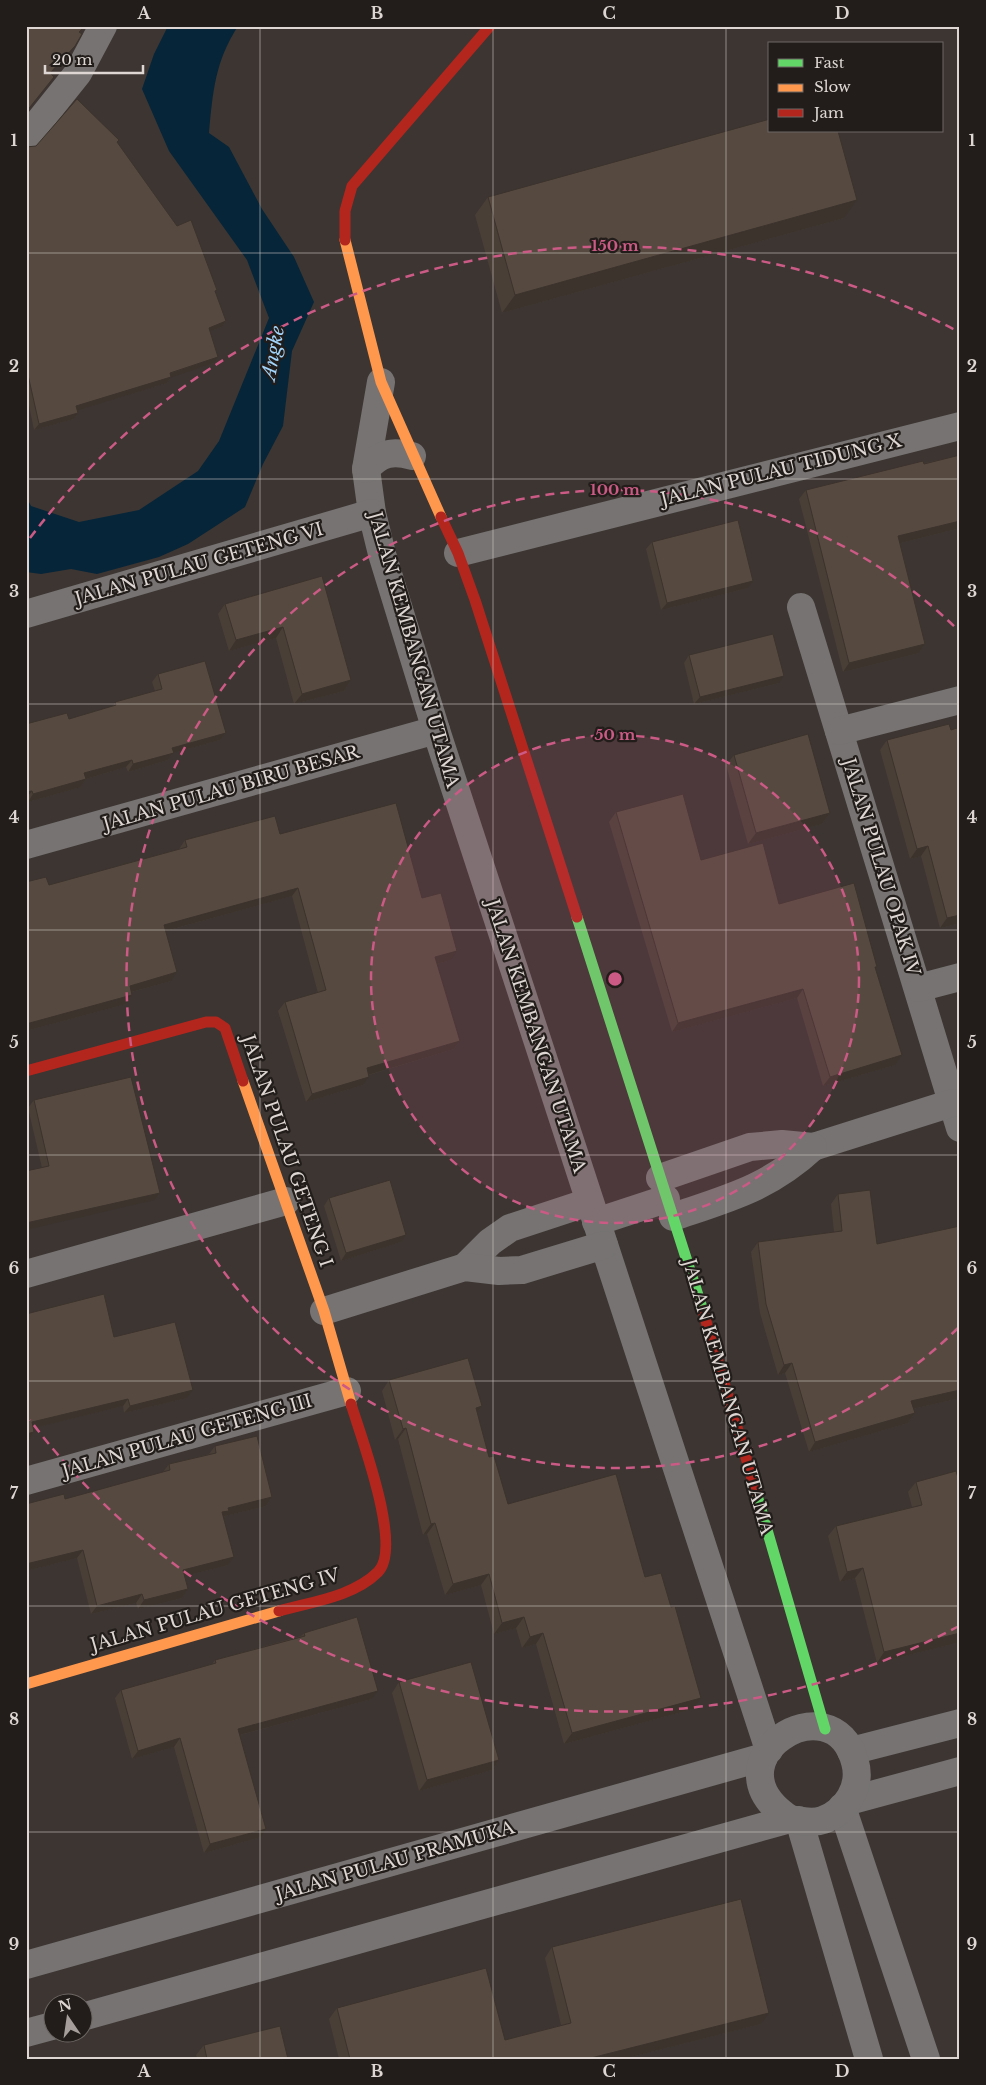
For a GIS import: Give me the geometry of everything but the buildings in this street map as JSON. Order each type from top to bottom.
[{"type":"street","points":[[26,138],[78,73],[103,26]]},
{"type":"street","points":[[381,382],[345,238],[344,211],[352,186],[490,26]]},
{"type":"street","name":"JALAN KEMBANGAN UTAMA","points":[[381,382],[412,456],[458,553],[475,600],[695,1283],[826,1729]]},
{"type":"street","name":"JALAN KEMBANGAN UTAMA","points":[[381,382],[366,469],[372,513],[382,554],[436,730],[766,1754]]},
{"type":"street","name":"JALAN PULAU TIDUNG X","points":[[458,553],[960,426]]},
{"type":"street","points":[[366,469],[375,459],[387,453],[400,453],[412,456]]},
{"type":"street","name":"JALAN PULAU GETENG VI","points":[[26,614],[372,513]]},
{"type":"street","name":"JALAN PULAU OPAK IV","points":[[801,607],[960,1128]]},
{"type":"street","points":[[839,731],[960,700]]},
{"type":"street","name":"JALAN PULAU BIRU BESAR","points":[[26,845],[436,730]]},
{"type":"street","points":[[918,988],[960,977]]},
{"type":"street","name":"JALAN PULAU GETENG I","points":[[26,1071],[206,1022],[216,1022],[224,1028],[324,1311]]},
{"type":"street","points":[[667,1198],[750,1147],[782,1144],[813,1147],[952,1102]]},
{"type":"street","points":[[324,1311],[465,1267],[500,1271],[522,1270],[596,1223],[667,1198],[765,1183],[791,1167],[813,1147]]},
{"type":"street","points":[[26,1274],[286,1201]]},
{"type":"street","points":[[465,1267],[490,1242],[510,1228],[596,1223]]},
{"type":"street","name":"JALAN PULAU GETENG IV","points":[[26,1684],[342,1593],[365,1582],[383,1569],[389,1546],[384,1518],[324,1311]]},
{"type":"street","name":"JALAN PULAU GETENG III","points":[[26,1481],[347,1391]]},
{"type":"street","points":[[851,1751],[960,1723]]},
{"type":"street","points":[[92,2014],[794,1819],[822,1820],[837,1813],[846,1804],[857,1776],[851,1751],[844,1742],[826,1729],[812,1726],[798,1727],[775,1740],[766,1754],[761,1771],[762,1786],[767,1799],[777,1810],[794,1819],[869,2059]]},
{"type":"street","name":"JALAN PULAU PRAMUKA","points":[[26,1964],[766,1754]]},
{"type":"street","points":[[846,1804],[960,1771]]},
{"type":"street","points":[[846,1804],[926,2059]]},
{"type":"street","points":[[26,2033],[42,2029]]},
{"type":"water","name":"Angke","points":[[168,26],[238,26],[224,52],[216,77],[209,133],[229,147],[262,209],[294,257],[314,302],[292,351],[283,426],[263,464],[245,507],[188,544],[159,557],[97,574],[71,569],[41,574],[26,572],[26,496],[31,506],[79,522],[139,510],[198,471],[219,441],[269,318],[247,260],[169,151],[142,89],[154,54]]},
{"type":"traffic: fast","points":[[577,917],[703,1311]]},
{"type":"traffic: fast","points":[[756,1492],[825,1729]]},
{"type":"traffic: slow","points":[[345,240],[381,382],[441,517]]},
{"type":"traffic: slow","points":[[243,1081],[324,1311],[351,1404]]},
{"type":"traffic: slow","points":[[26,1684],[279,1611]]},
{"type":"traffic: jam","points":[[345,240],[345,211],[352,186],[490,26]]},
{"type":"traffic: jam","points":[[441,517],[458,553],[475,600],[577,917]]},
{"type":"traffic: jam","points":[[26,1071],[206,1022],[216,1022],[225,1028],[243,1081]]},
{"type":"traffic: jam","points":[[703,1311],[756,1492]]},
{"type":"traffic: jam","points":[[279,1611],[344,1593],[368,1580],[378,1572],[384,1559],[386,1540],[378,1491],[351,1404]]}]
